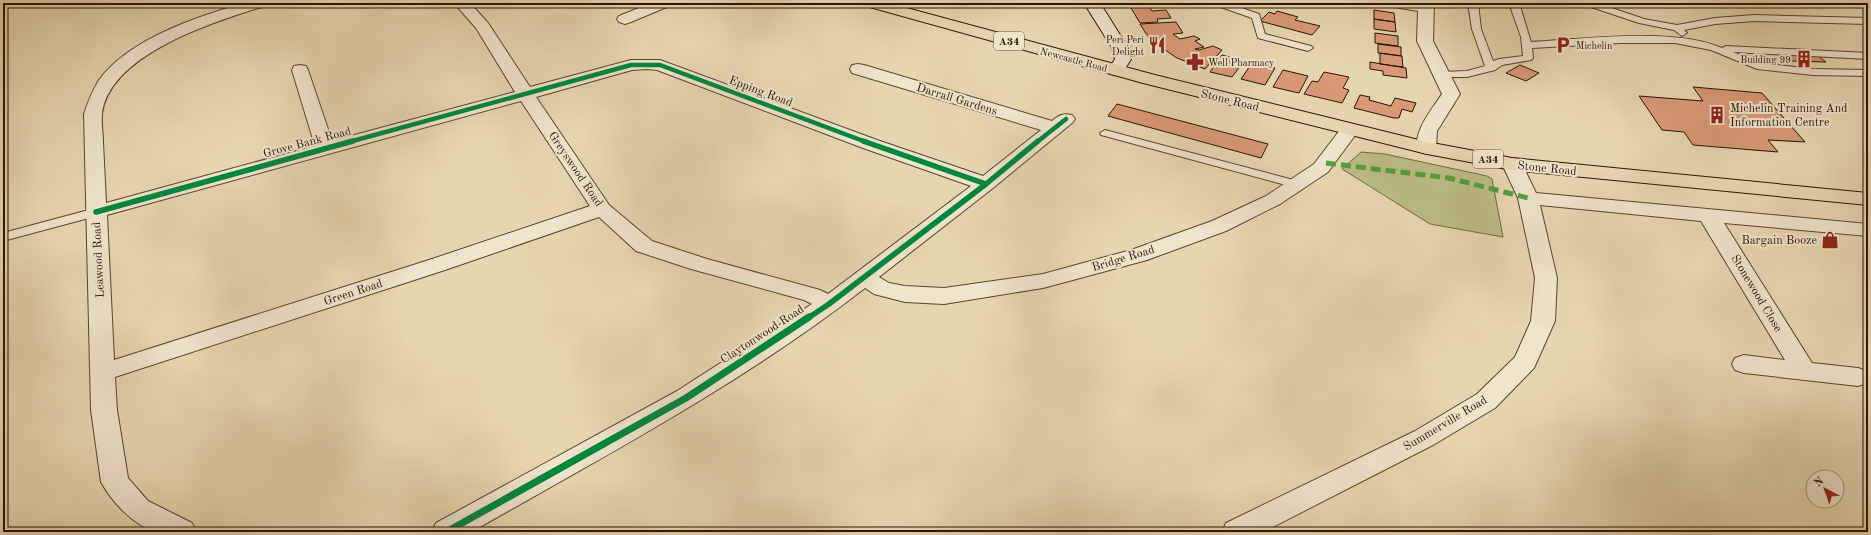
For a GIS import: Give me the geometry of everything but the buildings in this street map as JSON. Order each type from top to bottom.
[{"type":"highway","name":"Newcastle Road","points":[[871,3],[1116,70]]},
{"type":"highway","name":"Stone Road","points":[[1116,70],[1350,130],[1427,148],[1512,164],[1868,199]]},
{"type":"street","name":"Leawood Road","points":[[182,532],[138,509],[115,482],[104,410],[104,372],[93,114],[99,94],[109,78],[133,57],[160,41],[219,16],[260,3]]},
{"type":"street","name":"Greyswood Road","points":[[462,3],[482,26],[525,94],[602,208],[644,246],[699,264],[812,295],[829,304]]},
{"type":"street","points":[[625,19],[664,3]]},
{"type":"street","points":[[1092,3],[1119,46],[1123,59],[1116,70]]},
{"type":"street","points":[[1393,3],[1426,5],[1425,41],[1451,94],[1428,131],[1427,148]]},
{"type":"street","name":"Epping Road","points":[[525,94],[631,65],[660,65],[870,144],[986,184]]},
{"type":"street","name":"Darrall Gardens","points":[[858,69],[1061,123]]},
{"type":"street","points":[[300,70],[325,148]]},
{"type":"street","name":"Grove Bank Road","points":[[96,212],[525,94]]},
{"type":"street","name":"Claytonwood Road","points":[[456,530],[686,398],[829,304],[865,278],[986,184],[1061,123]]},
{"type":"street","name":"Bridge Road","points":[[865,278],[882,289],[905,294],[944,296],[1043,281],[1139,255],[1219,226],[1273,200],[1321,168],[1350,130]]},
{"type":"street","name":"Summerville Road","points":[[1236,532],[1424,438],[1486,401],[1525,362],[1543,321],[1546,278],[1535,235],[1528,198],[1512,164]]},
{"type":"street","points":[[1528,198],[1868,230]]},
{"type":"street","name":"Green Road","points":[[104,372],[436,265],[602,208]]},
{"type":"street","name":"Stonewood Close","points":[[1709,216],[1804,371]]},
{"type":"street","points":[[1744,364],[1858,377]]},
{"type":"lane","points":[[1218,3],[1256,16],[1261,36],[1308,48]]},
{"type":"lane","points":[[1473,3],[1474,21],[1479,40],[1491,68]]},
{"type":"lane","points":[[1442,75],[1467,74],[1491,68],[1499,62],[1528,58],[1526,37],[1514,3]]},
{"type":"lane","points":[[1588,3],[1642,21],[1677,28],[1715,21],[1754,18],[1868,21]]},
{"type":"lane","points":[[1677,28],[1695,43]]},
{"type":"lane","points":[[1527,45],[1621,40],[1675,40],[1714,48],[1755,65],[1813,72],[1868,73]]},
{"type":"lane","points":[[1714,48],[1766,52],[1868,56]]},
{"type":"lane","points":[[1755,65],[1868,67]]},
{"type":"lane","points":[[1104,133],[1297,184]]},
{"type":"lane","points":[[3,237],[96,212]]},
{"type":"green space","points":[[1361,152],[1385,154],[1487,176],[1492,179],[1503,237],[1430,224],[1342,169]]},
{"type":"marked path","points":[[1326,163],[1449,178],[1528,198]]},
{"type":"cycle path","points":[[96,212],[631,65],[647,64],[660,65],[870,144],[986,184]]},
{"type":"cycle path","points":[[446,532],[686,398],[829,304],[986,184],[1066,119]]},
{"type":"place","name":"Peri Peri Delight","points":[[1157,45]]},
{"type":"place","name":"Michelin","points":[[1563,45]]},
{"type":"place","name":"Building 99","points":[[1804,59]]},
{"type":"place","name":"Well Pharmacy","points":[[1195,62]]},
{"type":"place","name":"Michelin Training And Information Centre","points":[[1717,115]]},
{"type":"place","name":"Bargain Booze","points":[[1830,240]]}]
